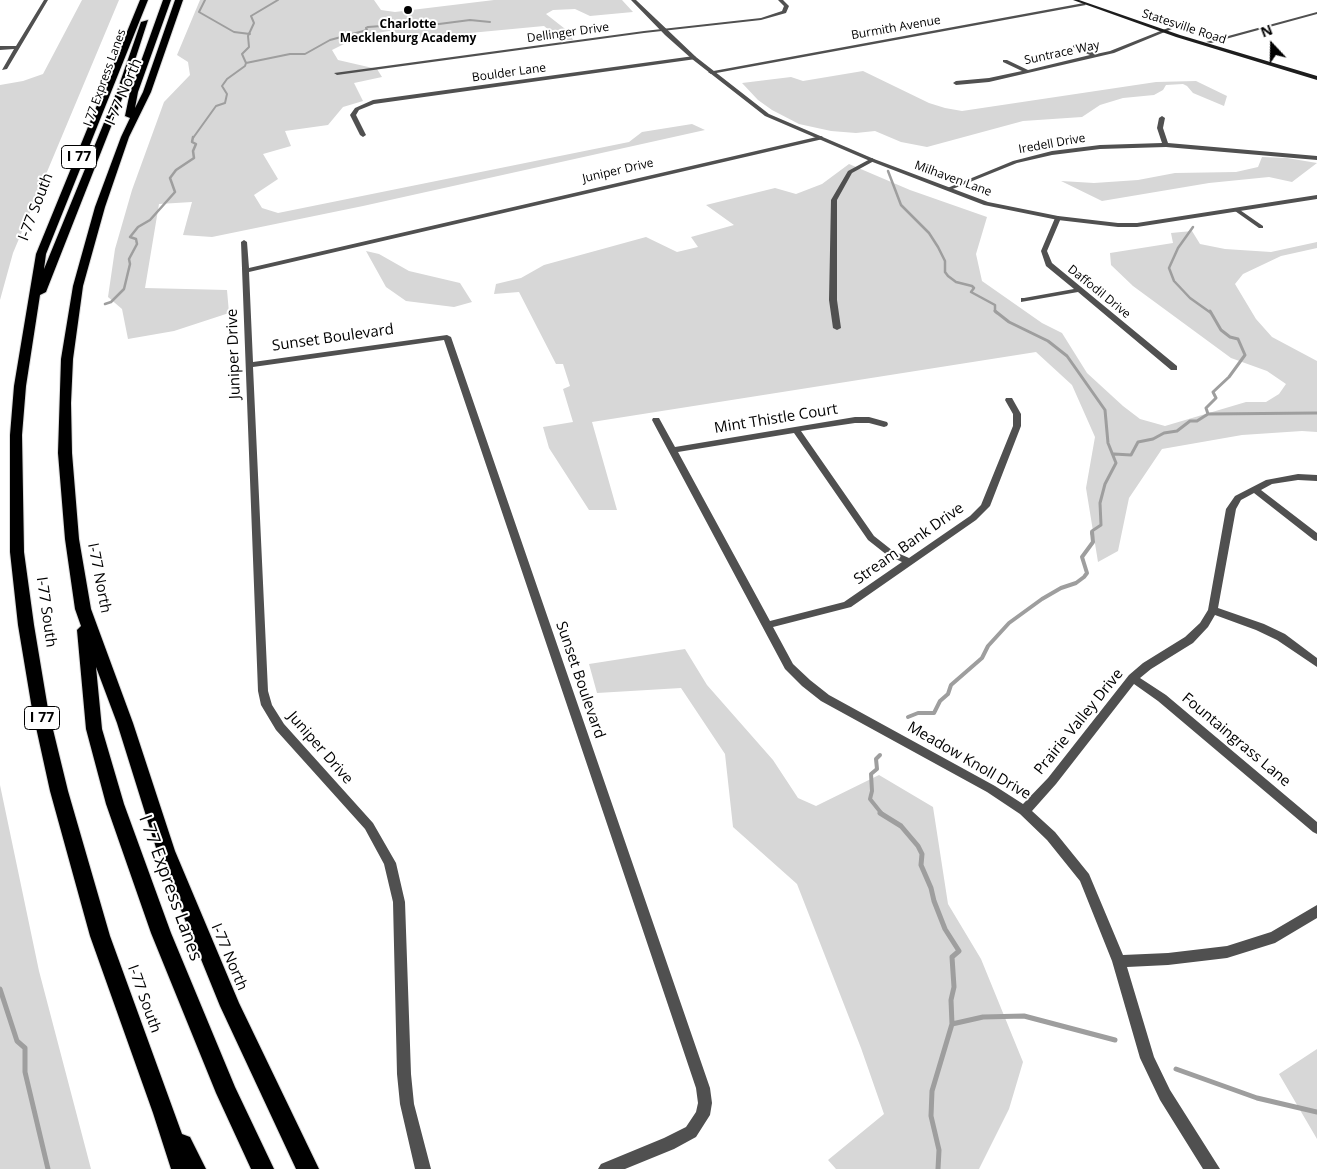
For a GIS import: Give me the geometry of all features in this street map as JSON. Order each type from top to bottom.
[{"type":"highway","name":"I-77 South","points":[[144,0],[45,240],[38,267],[33,307],[22,365],[15,463],[18,552],[32,667],[48,748],[84,885],[119,992],[164,1113],[182,1169]]},
{"type":"highway","name":"I 77 Express Lanes","points":[[33,307],[69,223],[154,0]]},
{"type":"highway","name":"I 77","points":[[124,137],[134,92],[166,0]]},
{"type":"highway","name":"I-77 North","points":[[179,0],[147,92],[124,137],[88,245],[75,302],[67,358],[65,427],[66,481],[72,539],[84,609],[166,851],[245,1038],[308,1169]]},
{"type":"highway","name":"I 77 Express Lanes","points":[[84,609],[94,729],[115,804],[161,933],[226,1093],[263,1169]]},
{"type":"highway","name":"I 77","points":[[164,1113],[195,1169]]},
{"type":"main road","name":"Statesville Road","points":[[1075,0],[1317,74]]},
{"type":"main road","name":"Statesville Road","points":[[1086,2],[1164,32],[1317,78]]},
{"type":"street","points":[[4,69],[46,0]]},
{"type":"street","name":"Milhaven Lane","points":[[633,0],[694,58],[767,115],[872,160],[948,190],[996,206],[1058,218],[1118,225],[1137,225],[1317,197]]},
{"type":"street","name":"Dellinger Drive","points":[[337,73],[772,17],[783,13],[786,9],[785,4],[780,0]]},
{"type":"street","name":"Burmith Avenue","points":[[711,72],[1086,2]]},
{"type":"street","points":[[1209,42],[1317,13]]},
{"type":"street","name":"Suntrace Way","points":[[956,83],[973,82],[1096,56],[1117,50],[1170,29]]},
{"type":"street","points":[[1075,46],[1096,56]]},
{"type":"street","points":[[0,48],[18,47]]},
{"type":"street","name":"Boulder Lane","points":[[363,135],[353,115],[357,109],[373,102],[694,58]]},
{"type":"street","points":[[1005,61],[1027,71]]},
{"type":"street","points":[[1162,118],[1160,128],[1166,145]]},
{"type":"street","name":"Juniper Drive","points":[[246,271],[821,138]]},
{"type":"street","name":"Iredell Drive","points":[[948,190],[1014,162],[1052,153],[1100,147],[1166,145],[1317,158]]},
{"type":"street","points":[[837,328],[833,300],[834,200],[850,172],[872,160]]},
{"type":"street","points":[[1237,210],[1261,227]]},
{"type":"street","name":"Daffodil Drive","points":[[1058,218],[1044,254],[1049,264],[1055,271],[1174,368]]},
{"type":"street","name":"Juniper Drive","points":[[244,242],[263,691],[267,705],[280,727],[369,826],[390,863],[399,902],[404,1081],[407,1104],[423,1169]]},
{"type":"street","points":[[1024,300],[1078,290]]},
{"type":"street","name":"Sunset Boulevard","points":[[249,366],[447,337],[703,1088],[705,1103],[703,1115],[691,1132],[669,1144],[606,1169]]},
{"type":"street","name":"Stream Bank Drive","points":[[767,625],[847,605],[973,518],[985,506],[1017,426],[1017,414],[1010,400]]},
{"type":"street","name":"Meadow Knoll Drive","points":[[656,420],[788,666],[825,698],[991,789],[1024,811],[1051,836],[1085,878],[1119,961],[1147,1058],[1165,1095],[1212,1169]]},
{"type":"street","name":"Mint Thistle Court","points":[[672,450],[854,420],[869,420],[884,424]]},
{"type":"street","points":[[796,430],[871,538],[890,552],[910,562]]},
{"type":"street","name":"Prairie Valley Drive","points":[[1024,811],[1052,781],[1133,678],[1147,666],[1189,640],[1204,625],[1213,610],[1231,509],[1238,498],[1269,482],[1298,477],[1317,478]]},
{"type":"street","points":[[1254,489],[1317,538]]},
{"type":"street","points":[[1213,610],[1260,627],[1281,637],[1317,663]]},
{"type":"street","name":"Fountaingrass Lane","points":[[1133,678],[1162,698],[1317,829]]},
{"type":"street","points":[[1119,961],[1168,959],[1227,952],[1275,936],[1317,911]]},
{"type":"shaded area","points":[[82,0],[119,0],[13,253],[0,300],[0,85],[23,81],[43,74]]},
{"type":"shaded area","points":[[200,0],[374,0],[381,10],[395,12],[494,0],[622,0],[633,12],[590,16],[575,9],[553,10],[546,14],[569,32],[573,40],[561,40],[544,26],[417,38],[389,31],[360,36],[332,50],[338,60],[377,69],[382,77],[354,83],[363,101],[343,107],[328,125],[285,131],[291,146],[263,154],[278,179],[254,195],[262,208],[278,213],[629,142],[642,132],[692,124],[705,130],[363,206],[212,237],[183,235],[192,202],[159,204],[145,288],[227,290],[229,313],[174,331],[128,339],[122,309],[108,297],[115,249],[132,190],[164,102],[190,75],[188,62],[177,55]]},
{"type":"shaded area","points":[[863,71],[929,103],[962,111],[1156,82],[1196,81],[1227,96],[1224,106],[1193,93],[1183,84],[1166,85],[1163,90],[1154,95],[1123,98],[1100,105],[1082,117],[1023,121],[927,147],[901,142],[875,131],[856,133],[831,131],[799,124],[772,110],[758,100],[742,83],[791,77],[803,81]]},
{"type":"shaded area","points":[[1262,157],[1287,158],[1317,163],[1292,182],[1269,177],[1209,183],[1102,201],[1061,181],[1094,183],[1138,180],[1175,173],[1236,172],[1258,167]]},
{"type":"shaded area","points":[[849,164],[910,190],[987,217],[976,254],[982,281],[1042,323],[1062,333],[1087,373],[1123,406],[1140,419],[1165,426],[1246,402],[1266,402],[1279,394],[1286,384],[1267,371],[1231,358],[1133,286],[1111,265],[1110,253],[1173,243],[1171,233],[1192,231],[1200,244],[1225,249],[1271,252],[1317,242],[1317,248],[1281,256],[1243,274],[1235,284],[1256,319],[1272,337],[1317,361],[1317,432],[1302,431],[1242,435],[1162,449],[1129,498],[1118,551],[1098,562],[1086,488],[1095,437],[1072,385],[1036,352],[592,422],[617,510],[589,510],[549,448],[543,427],[573,422],[563,389],[570,386],[563,364],[556,364],[519,292],[494,294],[496,284],[521,278],[544,265],[646,237],[677,252],[698,247],[691,237],[734,225],[706,205],[775,188],[796,194],[822,184]]},
{"type":"shaded area","points":[[366,251],[379,254],[409,271],[460,283],[472,302],[454,307],[406,301],[386,287]]},
{"type":"shaded area","points":[[685,649],[707,685],[773,760],[798,798],[816,806],[879,775],[933,807],[948,904],[981,959],[1023,1062],[1009,1109],[979,1169],[836,1169],[828,1160],[884,1114],[861,1048],[797,884],[733,827],[725,754],[681,688],[597,693],[589,664]]},
{"type":"shaded area","points":[[0,785],[39,971],[91,1169],[0,1169]]},
{"type":"shaded area","points":[[1317,1049],[1317,1139],[1279,1074]]},
{"type":"waterway","points":[[205,0],[199,12],[234,32],[249,34]]},
{"type":"waterway","points":[[249,34],[254,23],[251,16],[278,0]]},
{"type":"waterway","points":[[246,63],[290,54],[305,54],[330,40],[367,30],[366,28],[368,27],[423,23],[439,24],[470,20],[490,22]]},
{"type":"waterway","points":[[246,63],[242,54],[249,47],[249,34]]},
{"type":"waterway","points":[[193,138],[216,106],[225,103],[227,94],[222,86],[227,79],[245,66],[246,63]]},
{"type":"waterway","points":[[105,304],[111,302],[124,289],[130,264],[129,259],[137,244],[136,239],[130,237],[138,227],[150,220],[175,192],[170,178],[176,170],[194,158],[193,151],[196,144],[192,142],[193,137]]},
{"type":"waterway","points":[[888,171],[901,205],[929,233],[938,247],[945,261],[945,272],[948,276],[956,282],[972,286],[974,288],[971,292],[995,305],[995,311]]},
{"type":"waterway","points":[[1193,227],[1178,248],[1169,268],[1174,281],[1190,298],[1211,313]]},
{"type":"waterway","points":[[995,311],[1009,322],[1048,341],[1067,356],[1105,410],[1108,443],[1116,463],[1105,484],[1100,503],[1101,525],[1092,532]]},
{"type":"waterway","points":[[1208,414],[1206,408],[1216,398],[1213,392],[1229,377],[1245,355],[1238,339],[1230,337],[1221,330],[1210,311]]},
{"type":"waterway","points":[[1208,414],[1317,413]]},
{"type":"waterway","points":[[1114,454],[1131,455],[1138,442],[1153,439],[1164,433],[1177,431],[1190,421],[1197,421],[1208,414]]},
{"type":"waterway","points":[[908,717],[918,713],[934,713],[940,701],[948,694],[951,685],[982,658],[988,646],[1009,623],[1042,599],[1061,588],[1076,583],[1084,577],[1087,573],[1082,557],[1093,542],[1092,532]]},
{"type":"waterway","points":[[880,755],[876,759],[877,769],[871,774],[872,791],[870,799],[882,814]]},
{"type":"waterway","points":[[880,813],[901,826],[918,846],[922,854],[921,865],[931,888],[934,901],[945,929],[959,951],[952,957],[954,987],[951,1000],[952,1024]]},
{"type":"waterway","points":[[0,989],[17,1041],[25,1048],[25,1072],[48,1169]]},
{"type":"waterway","points":[[952,1024],[983,1017],[1024,1016],[1115,1040]]},
{"type":"waterway","points":[[938,1169],[939,1150],[931,1116],[932,1091],[952,1024]]},
{"type":"waterway","points":[[1176,1069],[1257,1098],[1317,1112]]},
{"type":"place","name":"Charlotte Mecklenburg Academy","points":[[408,10]]}]
